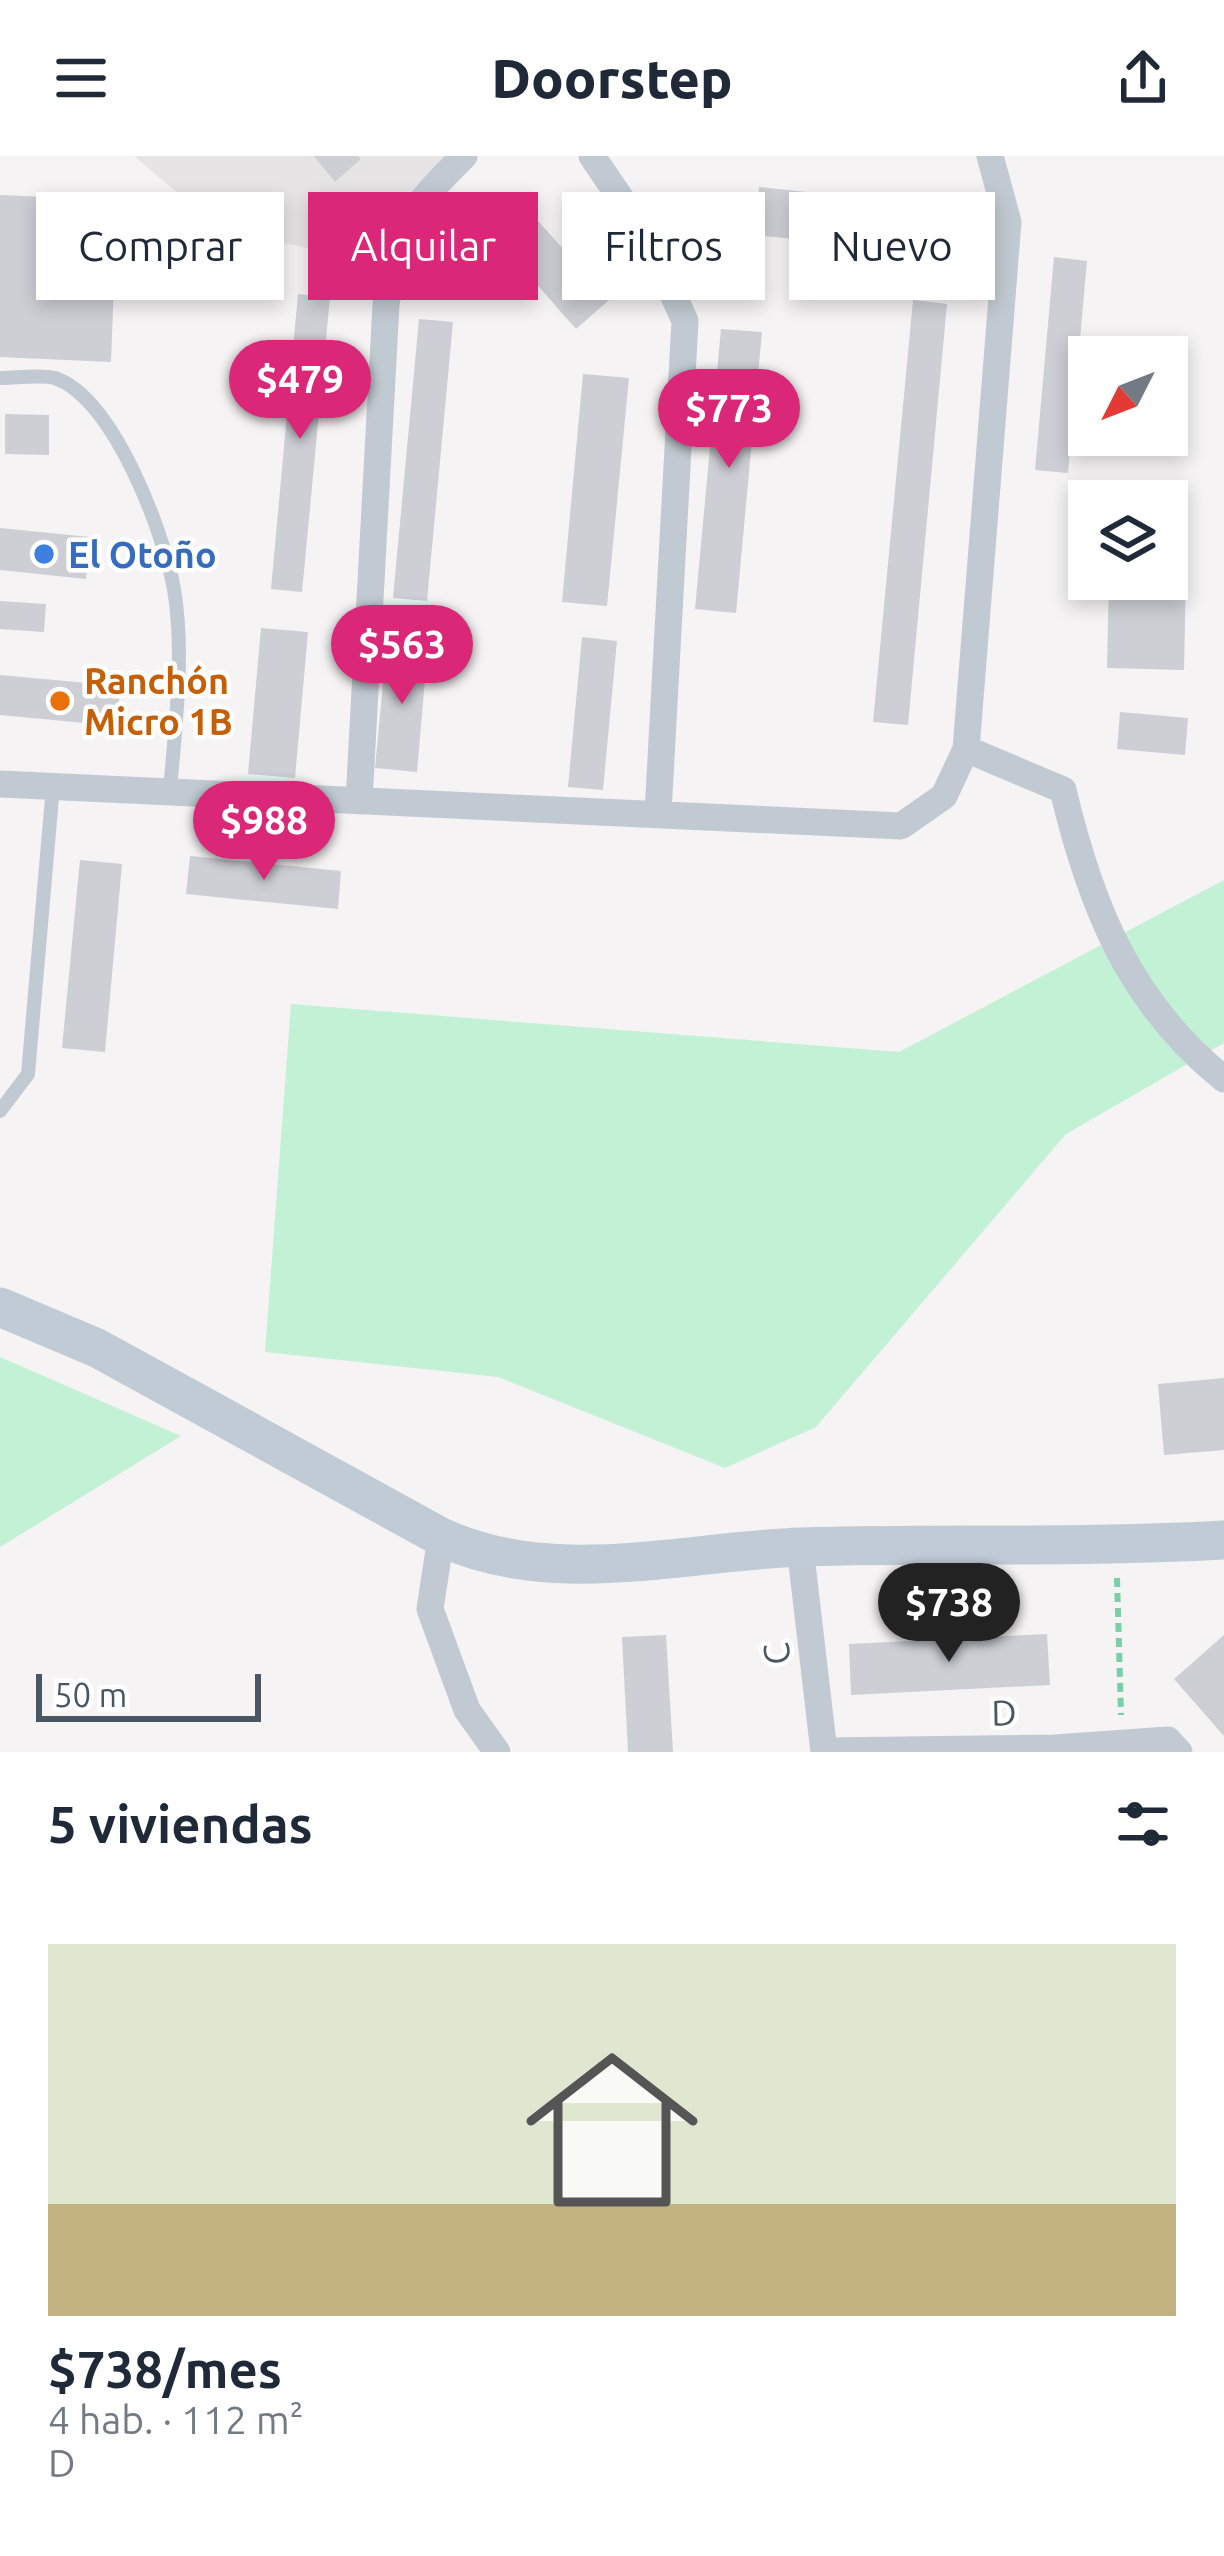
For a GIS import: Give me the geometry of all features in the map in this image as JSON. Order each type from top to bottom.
[{"type":"street","points":[[359,800],[386,304],[393,258],[415,204],[464,156]]},
{"type":"street","points":[[592,156],[648,239],[685,321],[658,813]]},
{"type":"street","points":[[0,784],[901,826],[944,796],[966,749],[1008,222],[990,156]]},
{"type":"street","points":[[966,749],[1063,790],[1086,886],[1141,993],[1224,1079]]},
{"type":"street","points":[[0,1307],[98,1348],[472,1552],[572,1565],[800,1547],[1117,1546],[1224,1540]]},
{"type":"street","points":[[441,1537],[430,1609],[467,1710],[497,1752]]},
{"type":"street","name":"C","points":[[800,1547],[824,1751]]},
{"type":"street","name":"D","points":[[824,1751],[1168,1739],[1179,1752]]},
{"type":"lane","points":[[0,378],[56,379],[92,406],[112,431],[152,520],[173,588],[179,659],[170,791]]},
{"type":"lane","points":[[0,1111],[28,1073],[53,786]]},
{"type":"path","points":[[1117,1546],[1122,1743]]},
{"type":"shaded area","points":[[134,156],[460,156],[419,192],[308,192],[308,248],[284,243],[284,192],[176,192]]},
{"type":"green space","points":[[1224,880],[1224,1043],[1066,1134],[816,1427],[725,1468],[498,1377],[265,1352],[291,1004],[899,1052]]},
{"type":"green space","points":[[0,1357],[181,1436],[0,1547]]},
{"type":"building","points":[[314,156],[358,156],[361,159],[335,182]]},
{"type":"building","points":[[759,187],[806,192],[789,192],[789,238],[765,236],[765,192],[759,192]]},
{"type":"building","points":[[0,195],[36,197],[36,300],[113,300],[111,362],[0,357]]},
{"type":"building","points":[[538,221],[562,248],[562,300],[609,300],[576,329],[538,286]]},
{"type":"building","points":[[1054,257],[1087,261],[1080,336],[1068,336],[1068,473],[1035,470]]},
{"type":"building","points":[[298,294],[308,295],[308,300],[330,300],[302,592],[271,589]]},
{"type":"building","points":[[913,300],[947,304],[908,725],[873,722]]},
{"type":"building","points":[[419,319],[453,322],[427,601],[393,598]]},
{"type":"building","points":[[721,329],[762,332],[736,613],[695,609]]},
{"type":"building","points":[[583,374],[629,378],[607,606],[562,602]]},
{"type":"building","points":[[5,414],[49,415],[49,455],[5,454]]},
{"type":"building","name":"El Otoño","points":[[0,528],[90,537],[86,579],[0,570]]},
{"type":"building","points":[[1109,600],[1185,600],[1184,670],[1107,668]]},
{"type":"building","points":[[0,601],[46,604],[44,632],[0,629]]},
{"type":"building","points":[[261,628],[308,632],[295,778],[248,774]]},
{"type":"building","points":[[582,637],[617,641],[603,790],[568,787]]},
{"type":"building","points":[[387,642],[428,645],[417,772],[375,768]]},
{"type":"building","name":"Ranchón Micro 1B","points":[[0,675],[120,686],[117,726],[0,715]]},
{"type":"building","points":[[1120,712],[1188,718],[1185,755],[1117,749]]},
{"type":"building","points":[[190,856],[341,871],[338,909],[186,894]]},
{"type":"building","points":[[80,860],[122,864],[105,1052],[62,1048]]},
{"type":"building","points":[[1224,1378],[1224,1450],[1164,1455],[1158,1384]]},
{"type":"building","points":[[1047,1634],[1050,1685],[851,1695],[849,1644]]},
{"type":"building","points":[[666,1635],[673,1752],[628,1752],[622,1637]]},
{"type":"building","points":[[1224,1635],[1224,1736],[1174,1679]]},
{"type":"place","name":"El Otoño","points":[[44,554]]},
{"type":"place","name":"Ranchón Micro 1B","points":[[60,701]]}]
